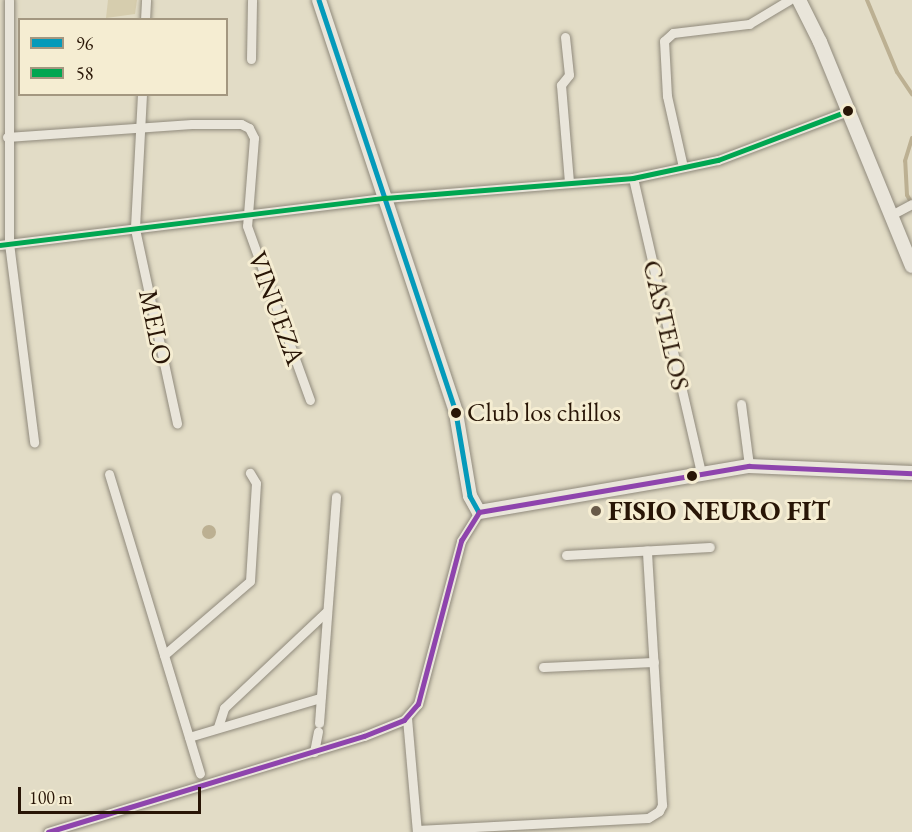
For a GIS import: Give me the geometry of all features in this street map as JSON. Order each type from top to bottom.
[{"type":"street","points":[[9,0],[4,244],[34,442]]},
{"type":"street","points":[[146,0],[146,18]]},
{"type":"street","points":[[251,59],[252,0]]},
{"type":"street","points":[[319,0],[456,413],[470,496],[479,512]]},
{"type":"street","points":[[683,167],[667,96],[664,41],[673,33],[749,24],[789,0]]},
{"type":"street","points":[[799,0],[893,214],[912,266]]},
{"type":"street","points":[[566,37],[569,75],[561,85],[569,183]]},
{"type":"street","name":"MELO","points":[[142,96],[135,229],[177,424]]},
{"type":"street","points":[[4,244],[385,198],[633,178],[739,153],[848,111]]},
{"type":"street","points":[[7,137],[241,124],[249,128],[254,138],[246,216]]},
{"type":"street","name":"CASTELOS","points":[[633,178],[701,472]]},
{"type":"street","points":[[893,214],[912,204]]},
{"type":"street","name":"VINUEZA","points":[[246,216],[310,400]]},
{"type":"street","points":[[741,404],[749,466]]},
{"type":"street","points":[[48,832],[314,752],[407,718],[418,704],[461,541],[479,512],[701,472],[749,466],[912,473]]},
{"type":"street","points":[[164,655],[250,581],[256,483],[250,473]]},
{"type":"street","points":[[109,474],[200,773]]},
{"type":"street","points":[[314,752],[318,727],[336,497]]},
{"type":"street","points":[[566,555],[710,547]]},
{"type":"street","points":[[407,718],[417,831],[656,814],[662,806],[647,550]]},
{"type":"street","points":[[218,727],[224,708],[326,612]]},
{"type":"street","points":[[543,668],[654,662]]},
{"type":"street","points":[[189,737],[320,698]]},
{"type":"shaded area","points":[[108,0],[137,0],[135,14],[106,18]]},
{"type":"shaded area","points":[[209,525],[214,527],[216,532],[214,537],[209,539],[204,537],[202,532],[204,527]]},
{"type":"waterway","points":[[867,0],[897,72],[912,94]]},
{"type":"waterway","points":[[912,138],[905,161],[907,195],[912,204]]},
{"type":"transit line","name":"96","points":[[319,0],[456,413],[470,496],[479,512]]},
{"type":"transit line","name":"58","points":[[0,245],[385,198],[633,178],[718,160],[848,111]]},
{"type":"transit line","points":[[48,832],[364,736],[404,720],[418,704],[461,541],[479,512],[749,466],[912,473]]},
{"type":"place","name":"Club los chillos","points":[[456,413]]},
{"type":"place","name":"FISIO NEURO FIT","points":[[596,511]]}]
